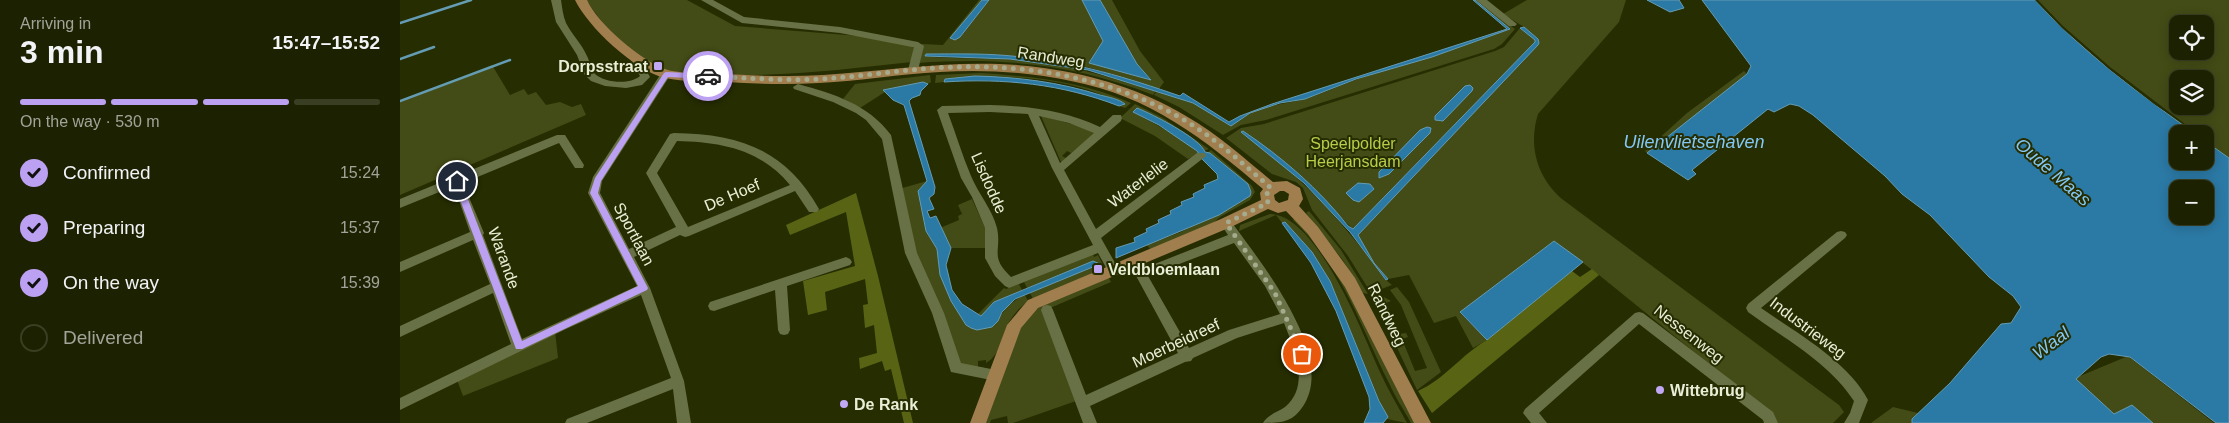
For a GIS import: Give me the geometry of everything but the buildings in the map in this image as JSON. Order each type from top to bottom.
[{"type":"main road","points":[[581,0],[600,28],[653,69],[666,74],[796,83]]},
{"type":"main road","name":"Randweg","points":[[796,83],[956,67],[1016,68],[1072,76],[1141,98],[1181,118],[1216,142],[1271,188]]},
{"type":"main road","points":[[1284,186],[1293,189],[1296,197],[1290,206],[1278,208],[1268,203],[1266,195],[1271,188],[1284,186]]},
{"type":"main road","points":[[978,423],[1015,325],[1033,304],[1226,223],[1268,203]]},
{"type":"main road","name":"Randweg","points":[[1290,206],[1323,241],[1353,285],[1401,384],[1423,423]]},
{"type":"street","points":[[556,0],[561,22],[582,55],[589,74],[595,79],[605,83],[626,85],[642,80],[644,74],[633,55]]},
{"type":"street","points":[[706,0],[742,20],[840,30],[915,44],[919,46],[913,70]]},
{"type":"street","points":[[1481,0],[1512,24]]},
{"type":"street","name":"Sportlaan","points":[[666,74],[597,180],[594,193],[644,288],[678,381],[684,423]]},
{"type":"street","points":[[796,83],[840,100],[866,113],[879,125],[887,138],[912,253],[936,306],[956,368],[996,375]]},
{"type":"street","name":"Lisdodde","points":[[1021,278],[1009,283],[998,273],[991,258],[990,228],[977,196],[966,178],[942,110],[990,108],[1032,111]]},
{"type":"street","points":[[1032,111],[1069,118],[1102,132]]},
{"type":"street","points":[[1032,111],[1057,168],[1113,270]]},
{"type":"street","points":[[1057,168],[1062,167],[1117,118]]},
{"type":"street","name":"De Hoef","points":[[797,186],[685,234],[651,173],[674,137],[712,138],[759,152],[780,166],[800,187],[813,209]]},
{"type":"street","points":[[400,204],[561,138],[579,165]]},
{"type":"street","name":"Waterlelie","points":[[1021,278],[1097,242],[1200,156]]},
{"type":"street","name":"Warande","points":[[457,181],[498,286],[519,347]]},
{"type":"street","points":[[1226,223],[1275,293],[1302,354],[1306,372],[1305,385],[1298,402],[1289,413],[1270,423]]},
{"type":"street","name":"De Hoef","points":[[627,255],[682,229]]},
{"type":"street","points":[[400,267],[478,233]]},
{"type":"street","name":"Industrieweg","points":[[1842,235],[1752,308],[1833,366],[1847,380],[1861,400],[1856,416],[1851,423]]},
{"type":"street","points":[[1187,357],[1141,274],[1236,237]]},
{"type":"street","points":[[714,306],[846,262]]},
{"type":"street","points":[[781,283],[784,330]]},
{"type":"street","points":[[400,332],[498,286]]},
{"type":"street","points":[[400,404],[644,288]]},
{"type":"street","points":[[1047,310],[1090,423]]},
{"type":"street","name":"Moerbeidreef","points":[[1083,403],[1187,357],[1233,334],[1286,317]]},
{"type":"street","name":"Nessenweg","points":[[1540,423],[1530,413],[1639,317],[1768,416],[1771,423]]},
{"type":"street","points":[[580,421],[678,381]]},
{"type":"green space","points":[[586,0],[687,0],[735,26],[872,37],[913,45],[915,48],[912,62],[837,70],[787,74],[736,75],[665,70],[641,58],[623,44]]},
{"type":"green space","points":[[979,0],[982,0],[951,38],[960,37],[989,0],[1082,0],[1103,41],[1090,63],[1149,80],[1151,79],[1137,64],[1100,0],[1112,0],[1140,51],[1164,82],[1159,89],[1088,67],[1040,59],[926,54],[925,56],[1013,59],[1042,62],[1091,72],[1156,91],[1153,95],[1095,76],[1037,65],[978,61],[918,63],[922,44],[943,45]]},
{"type":"green space","points":[[1475,0],[1479,0],[1515,29],[1502,44],[1494,49],[1266,120],[1241,125],[1223,135],[1179,107],[1154,95],[1157,91],[1193,103],[1231,126],[1237,120],[1254,111],[1311,97],[1358,79],[1510,29]]},
{"type":"green space","points":[[1527,0],[1626,0],[1619,22],[1538,114],[1535,126],[1535,149],[1537,160],[1546,181],[1562,199],[1839,405],[1844,412],[1833,423],[1778,423],[1767,411],[1554,241],[1460,313],[1487,340],[1473,348],[1456,316],[1434,323],[1409,275],[1388,279],[1374,263],[1358,238],[1359,232],[1539,43],[1524,27],[1503,14]]},
{"type":"green space","points":[[2016,0],[2229,0],[2229,174],[2214,164],[2214,125],[2169,125],[2169,127]]},
{"type":"green space","name":"Speelpolder Heerjansdam","points":[[1520,28],[1535,42],[1353,229],[1273,153],[1241,132],[1283,165],[1320,200],[1392,285],[1371,293],[1348,256],[1312,210],[1303,188],[1296,182],[1272,174],[1226,138],[1241,128],[1264,124],[1495,51],[1504,47]]},
{"type":"green space","points":[[492,65],[510,95],[524,89],[528,95],[536,92],[546,105],[560,102],[572,107],[581,104],[586,115],[400,195],[400,101]]},
{"type":"green space","points":[[1744,71],[1747,74],[1654,149],[1647,153],[1645,151],[1687,113]]},
{"type":"green space","points":[[981,73],[1058,81],[1095,90],[1131,103],[1125,108],[1105,96],[1084,89],[1037,79],[965,77],[945,79],[944,82],[935,83],[936,75]]},
{"type":"green space","points":[[930,75],[931,82],[928,84],[923,82],[883,90],[885,92],[860,108],[843,99],[855,84]]},
{"type":"green space","points":[[1135,104],[1163,118],[1209,149],[1204,151],[1200,145],[1160,119],[1133,112],[1177,136],[1201,155],[1188,159],[1155,136],[1120,118]]},
{"type":"green space","points":[[1041,116],[1095,130],[1095,135],[1071,153],[1067,151],[1062,156],[1068,159],[1061,162]]},
{"type":"green space","points":[[1211,150],[1252,186],[1255,192],[1250,200],[1220,217],[1211,225],[1150,249],[1147,245],[1181,232],[1250,196],[1210,153],[1207,153]]},
{"type":"green space","points":[[927,181],[921,204],[926,231],[937,249],[940,275],[966,325],[998,321],[1009,305],[1016,300],[1025,295],[1028,301],[1009,322],[995,355],[986,363],[986,360],[978,361],[978,368],[961,364],[915,252],[899,189]]},
{"type":"green space","points":[[856,193],[913,423],[904,423],[891,369],[885,371],[882,361],[860,369],[859,358],[877,353],[874,325],[865,328],[863,305],[868,304],[865,279],[825,292],[827,310],[808,315],[803,281],[855,266],[846,212],[790,235],[786,225]]},
{"type":"green space","points":[[972,199],[986,230],[986,248],[951,248],[940,228],[959,220],[958,216],[962,214],[958,205]]},
{"type":"green space","points":[[1309,211],[1341,250],[1368,294],[1363,293],[1342,259],[1306,213]]},
{"type":"green space","points":[[1270,214],[1275,216],[1239,231],[1240,225]]},
{"type":"green space","points":[[1277,216],[1288,220],[1305,234],[1337,280],[1383,379],[1407,423],[1387,419],[1330,281],[1312,252],[1285,222],[1282,223]]},
{"type":"green space","points":[[1294,219],[1329,255],[1416,423],[1411,423],[1394,393],[1338,277]]},
{"type":"green space","points":[[1093,254],[1094,257],[1098,255],[1104,267],[1098,269],[1099,272],[1034,301],[1030,293],[1099,264],[1093,261],[1027,288],[1024,282]]},
{"type":"green space","points":[[1592,269],[1599,275],[1432,413],[1418,391],[1437,380],[1469,352],[1487,340],[1572,271],[1580,277]]},
{"type":"green space","points":[[1108,276],[1111,282],[1043,311],[1076,401],[1013,423],[1008,423],[1007,416],[991,420],[990,423],[984,423],[1021,326],[1029,316],[1038,308],[1060,295]]},
{"type":"green space","points":[[1019,284],[1022,290],[994,302],[981,316],[978,314],[1004,288]]},
{"type":"green space","points":[[1397,287],[1409,302],[1441,372],[1417,390],[1373,297],[1382,296],[1391,301],[1386,303],[1399,334],[1406,333],[1408,337],[1402,339],[1415,371],[1427,368],[1401,305],[1390,290]]},
{"type":"green space","points":[[555,331],[558,358],[463,396],[457,380]]},
{"type":"green space","points":[[2128,356],[2214,423],[2121,423],[2073,379]]},
{"type":"green space","points":[[1893,407],[1918,413],[1912,419],[1912,423],[1871,423]]},
{"type":"water","points":[[982,0],[989,0],[960,37],[955,40],[950,38]]},
{"type":"water","points":[[1082,0],[1100,0],[1137,64],[1151,80],[1089,63],[1103,41]]},
{"type":"water","points":[[1473,0],[1510,29],[1432,57],[1356,79],[1305,99],[1280,103],[1250,113],[1231,126],[1193,103],[1088,70],[1010,59],[925,56],[926,54],[997,55],[1041,59],[1082,67],[1180,96],[1183,93],[1229,122],[1240,116],[1272,104],[1507,29]]},
{"type":"water","points":[[1647,0],[1679,0],[1684,8],[1670,12]]},
{"type":"water","points":[[1702,0],[2035,0],[2092,54],[2183,125],[2169,125],[2169,170],[2214,170],[2214,147],[2229,158],[2229,423],[2216,423],[2130,357],[2109,354],[2101,357],[2076,379],[2114,414],[2132,405],[2153,423],[1912,423],[1912,419],[1950,383],[2001,324],[2011,323],[2021,307],[2013,296],[1989,277],[1930,215],[1902,194],[1885,176],[1813,115],[1799,106],[1790,104],[1774,112],[1768,109],[1692,170],[1696,174],[1688,180],[1647,153],[1747,74],[1751,66]]},
{"type":"water","points":[[1524,27],[1538,39],[1538,45],[1358,235],[1374,263],[1388,279],[1386,280],[1350,232],[1304,183],[1241,132],[1243,131],[1258,141],[1299,174],[1353,229],[1535,42],[1520,28]]},
{"type":"water","points":[[975,76],[1023,79],[1054,84],[1085,90],[1113,98],[1125,104],[1119,106],[1076,92],[1033,84],[989,81],[944,82],[945,79]]},
{"type":"water","points":[[923,82],[928,84],[921,91],[920,95],[909,101],[935,187],[934,194],[929,198],[934,209],[927,211],[930,218],[936,216],[951,248],[946,265],[952,290],[962,304],[981,316],[994,302],[1093,261],[1100,264],[1015,299],[1002,312],[998,321],[992,327],[977,330],[966,325],[951,301],[940,275],[937,249],[926,231],[918,191],[927,181],[904,105],[893,100],[883,90]]},
{"type":"water","points":[[1470,85],[1473,88],[1472,91],[1443,121],[1435,120],[1435,116],[1465,86]]},
{"type":"water","points":[[1137,108],[1164,121],[1194,140],[1205,152],[1210,153],[1248,184],[1251,192],[1250,196],[1219,215],[1116,258],[1116,248],[1135,242],[1134,238],[1147,232],[1146,229],[1159,223],[1158,220],[1171,214],[1170,211],[1182,205],[1181,202],[1194,197],[1193,194],[1205,188],[1204,185],[1218,179],[1217,174],[1197,151],[1159,125],[1133,112]]},
{"type":"water","points":[[1427,127],[1431,128],[1430,133],[1389,174],[1379,178],[1379,172],[1420,130]]},
{"type":"water","points":[[1358,183],[1370,184],[1374,189],[1359,202],[1353,200],[1346,193]]},
{"type":"water","points":[[1285,222],[1312,252],[1330,281],[1379,401],[1388,417],[1383,423],[1364,423],[1370,409],[1369,397],[1336,311],[1311,263],[1282,223]]},
{"type":"water","points":[[1554,241],[1583,262],[1487,340],[1460,312]]},
{"type":"pier","points":[[2035,0],[2038,0],[2063,26],[2110,67],[2169,112],[2169,114],[2109,69],[2062,28]]},
{"type":"pier","points":[[2170,115],[2173,115],[2185,125]]},
{"type":"waterway","points":[[400,23],[471,0]]},
{"type":"waterway","points":[[400,59],[434,47]]},
{"type":"waterway","points":[[400,101],[510,60]]},
{"type":"way so far","points":[[708,76],[819,79],[956,67],[1016,68],[1081,78],[1141,98],[1165,109],[1208,136],[1271,188],[1266,195],[1268,203],[1226,223],[1275,293],[1302,354]]},
{"type":"place","name":"Dorpsstraat","points":[[658,66]]},
{"type":"place","name":"Veldbloemlaan","points":[[1098,269]]},
{"type":"place","name":"Wittebrug","points":[[1660,390]]},
{"type":"place","name":"De Rank","points":[[844,404]]},
{"type":"route","points":[[457,181],[519,347],[562,325],[644,288],[594,193],[597,180],[666,74],[708,76]]},
{"type":"water label","name":"Uilenvlietsehaven","points":[[1694,142]]},
{"type":"water label","name":"Oude Maas","points":[[2053,172]]},
{"type":"water label","name":"Waal","points":[[2051,343]]}]
